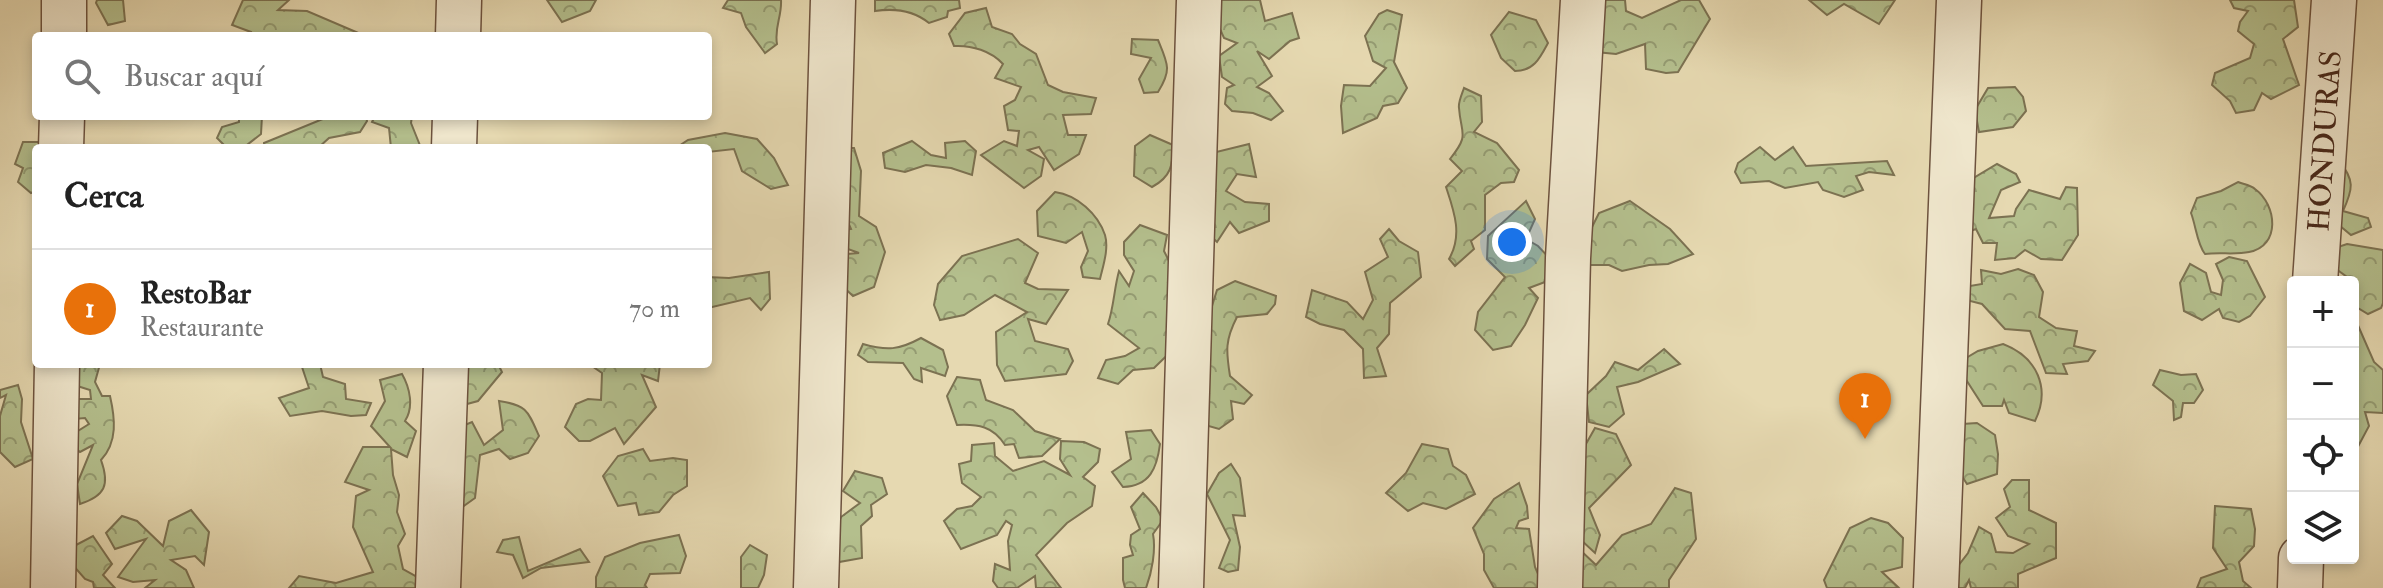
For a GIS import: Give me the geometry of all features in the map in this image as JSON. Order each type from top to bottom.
[{"type":"street","points":[[64,0],[64,32]]},
{"type":"street","points":[[458,32],[459,0]]},
{"type":"street","points":[[816,588],[833,0]]},
{"type":"street","points":[[1181,588],[1199,0]]},
{"type":"street","points":[[1560,588],[1567,270],[1583,0]]},
{"type":"street","points":[[1936,588],[1959,0]]},
{"type":"street","name":"HONDURAS","points":[[2315,276],[2334,0]]},
{"type":"street","points":[[61,144],[62,120]]},
{"type":"street","points":[[454,144],[455,120]]},
{"type":"street","points":[[53,588],[57,368]]},
{"type":"street","points":[[438,588],[446,368]]},
{"type":"street","points":[[2300,588],[2301,564]]},
{"type":"green space","points":[[97,0],[123,0],[125,21],[108,25]]},
{"type":"green space","points":[[243,0],[289,0],[278,10],[307,11],[356,32],[251,32],[232,25]]},
{"type":"green space","points":[[547,0],[596,0],[590,11],[562,22]]},
{"type":"green space","points":[[728,0],[781,0],[777,44],[765,53],[746,27],[741,13],[723,8]]},
{"type":"green space","points":[[875,0],[959,0],[960,8],[948,11],[947,17],[929,23],[904,11],[875,11]]},
{"type":"green space","points":[[1207,0],[1260,0],[1265,21],[1292,13],[1299,38],[1290,41],[1269,59],[1257,51],[1272,76],[1257,87],[1269,93],[1283,111],[1271,120],[1253,113],[1232,111],[1225,104],[1227,88],[1234,85],[1222,77],[1219,56],[1237,43],[1224,38]]},
{"type":"green space","points":[[1593,0],[1625,0],[1626,11],[1642,18],[1681,0],[1699,0],[1710,19],[1678,72],[1666,73],[1646,69],[1645,44],[1616,54],[1596,52]]},
{"type":"green space","points":[[1809,0],[1895,0],[1879,24],[1844,4],[1827,15]]},
{"type":"green space","points":[[2230,0],[2294,0],[2298,27],[2283,39],[2299,85],[2271,99],[2262,93],[2254,110],[2236,113],[2230,101],[2212,85],[2215,73],[2250,58],[2254,44],[2238,31],[2248,11],[2234,8]]},
{"type":"green space","points":[[986,8],[992,27],[1012,34],[1020,44],[1036,54],[1048,85],[1063,92],[1096,98],[1091,114],[1063,115],[1068,135],[1086,135],[1079,154],[1054,170],[1039,147],[1028,150],[1044,159],[1041,176],[1024,188],[981,155],[1004,141],[1017,146],[1019,131],[1008,130],[1004,106],[1015,100],[1021,87],[995,78],[1003,64],[998,59],[981,50],[954,46],[949,34],[965,13]]},
{"type":"green space","points":[[1387,10],[1402,15],[1394,62],[1407,88],[1398,103],[1383,106],[1377,118],[1343,133],[1341,106],[1344,85],[1370,86],[1386,68],[1373,61],[1365,36],[1379,14]]},
{"type":"green space","points":[[1509,12],[1536,20],[1548,43],[1536,63],[1527,69],[1515,71],[1501,58],[1491,35]]},
{"type":"green space","points":[[1132,39],[1158,40],[1167,72],[1158,92],[1144,93],[1139,79],[1151,58],[1131,54]]},
{"type":"green space","points":[[2015,87],[2023,97],[2026,111],[2013,127],[1979,132],[1975,110],[1988,88]]},
{"type":"green space","points":[[1464,88],[1481,96],[1482,122],[1474,132],[1497,143],[1519,170],[1514,182],[1501,183],[1485,195],[1485,230],[1471,241],[1474,249],[1455,266],[1449,259],[1456,241],[1456,223],[1446,187],[1462,171],[1450,159],[1462,139],[1459,106]]},
{"type":"green space","points":[[262,120],[261,134],[248,144],[223,144],[217,138],[222,127]]},
{"type":"green space","points":[[320,120],[367,120],[360,132],[329,138],[322,144],[264,143]]},
{"type":"green space","points":[[411,120],[419,144],[391,144],[389,128],[372,122]]},
{"type":"green space","points":[[725,133],[757,139],[774,158],[788,185],[771,189],[742,171],[734,149],[712,152],[712,144],[682,144]]},
{"type":"green space","points":[[1150,135],[1173,145],[1170,170],[1152,187],[1134,176],[1135,146]]},
{"type":"green space","points":[[912,141],[931,155],[946,158],[945,143],[965,141],[976,151],[972,175],[926,165],[905,172],[885,168],[883,153]]},
{"type":"green space","points":[[23,142],[40,142],[41,144],[32,144],[32,193],[18,182],[23,168],[15,164]]},
{"type":"green space","points":[[1249,144],[1256,177],[1237,174],[1226,191],[1245,202],[1269,204],[1269,221],[1239,233],[1230,222],[1217,242],[1196,222],[1208,154]]},
{"type":"green space","points":[[1760,147],[1775,160],[1793,147],[1806,166],[1887,161],[1894,175],[1869,172],[1856,176],[1863,190],[1844,197],[1823,190],[1818,182],[1785,188],[1769,181],[1741,183],[1735,172],[1738,163]]},
{"type":"green space","points":[[837,148],[854,148],[861,171],[859,216],[876,227],[885,252],[874,287],[853,296],[837,281],[835,255],[859,253],[845,248],[837,231],[851,229],[842,208]]},
{"type":"green space","points":[[2339,161],[2351,185],[2343,211],[2368,218],[2371,227],[2351,235],[2322,211]]},
{"type":"green space","points":[[1997,164],[2016,174],[2020,182],[2001,190],[1989,218],[2014,216],[2029,190],[2060,199],[2066,187],[2077,188],[2078,235],[2062,260],[2041,259],[2025,250],[2015,258],[1995,260],[1997,243],[1983,243],[1976,229],[1953,237],[1942,197]]},
{"type":"green space","points":[[2238,182],[2253,188],[2268,205],[2271,234],[2267,242],[2249,252],[2205,254],[2191,213],[2197,198]]},
{"type":"green space","points":[[1055,192],[1079,201],[1102,227],[1106,246],[1100,279],[1083,277],[1081,267],[1088,251],[1082,232],[1066,243],[1038,236],[1037,211]]},
{"type":"green space","points":[[1526,201],[1535,219],[1526,239],[1538,246],[1553,262],[1553,279],[1529,288],[1538,298],[1525,325],[1511,346],[1493,350],[1475,330],[1478,312],[1505,277],[1487,259],[1488,236]]},
{"type":"green space","points":[[1630,201],[1670,229],[1693,254],[1668,264],[1622,271],[1609,265],[1585,265],[1590,231],[1599,213]]},
{"type":"green space","points":[[1140,225],[1167,235],[1164,251],[1179,281],[1168,283],[1172,301],[1189,334],[1154,368],[1133,370],[1118,384],[1098,378],[1106,360],[1125,356],[1139,348],[1108,324],[1119,271],[1129,286],[1134,271],[1124,255],[1124,242]]},
{"type":"green space","points":[[1389,229],[1399,241],[1418,252],[1421,277],[1390,303],[1389,334],[1377,348],[1386,376],[1364,378],[1363,349],[1344,330],[1306,317],[1312,290],[1347,302],[1363,319],[1373,300],[1365,272],[1388,257],[1380,239]]},
{"type":"green space","points":[[1018,239],[1038,253],[1025,283],[1038,289],[1068,290],[1046,324],[1028,319],[1035,341],[1068,349],[1073,361],[1066,374],[1005,381],[997,365],[996,332],[1027,312],[995,295],[964,315],[940,320],[934,305],[938,284],[962,256]]},
{"type":"green space","points":[[2347,244],[2383,250],[2381,308],[2368,314],[2359,309],[2359,276],[2346,276],[2332,266],[2332,249]]},
{"type":"green space","points":[[2229,257],[2247,261],[2265,297],[2250,316],[2239,322],[2223,318],[2219,309],[2202,320],[2184,311],[2180,283],[2190,264],[2206,273],[2211,292],[2221,295],[2223,280],[2216,264]]},
{"type":"green space","points":[[2018,269],[2034,275],[2043,292],[2039,317],[2056,328],[2077,331],[2074,346],[2095,351],[2088,361],[2063,364],[2067,374],[2046,373],[2030,331],[2005,329],[1982,304],[1970,301],[1964,287],[1982,284],[1981,270],[2001,274]]},
{"type":"green space","points":[[769,272],[770,299],[761,310],[750,298],[712,307],[712,277]]},
{"type":"green space","points":[[1235,281],[1276,296],[1275,304],[1267,314],[1237,317],[1230,332],[1230,376],[1252,395],[1244,404],[1231,401],[1233,419],[1219,429],[1205,425],[1200,396],[1209,393],[1202,368],[1207,322],[1217,290]]},
{"type":"green space","points":[[2359,328],[2374,362],[2383,370],[2383,413],[2365,412],[2369,426],[2359,445]]},
{"type":"green space","points":[[921,338],[943,350],[948,367],[945,376],[921,368],[922,382],[914,379],[903,363],[868,362],[858,355],[863,344],[893,348]]},
{"type":"green space","points":[[2003,344],[2025,357],[2038,375],[2042,397],[2035,421],[2009,413],[2004,400],[2002,406],[1983,406],[1956,364],[1978,351]]},
{"type":"green space","points":[[1664,349],[1680,364],[1638,382],[1617,387],[1624,414],[1609,427],[1589,422],[1586,395],[1606,376],[1615,362],[1638,370]]},
{"type":"green space","points":[[77,368],[99,368],[95,382],[102,396],[110,396],[114,421],[113,438],[101,460],[105,476],[103,488],[95,497],[80,504],[77,484],[93,445],[80,452],[73,446],[70,436],[89,424],[85,418],[74,419],[72,399],[91,399],[90,390],[71,384]]},
{"type":"green space","points":[[302,368],[321,368],[323,377],[345,384],[346,399],[371,403],[366,415],[322,411],[290,416],[279,398],[309,388]]},
{"type":"green space","points":[[451,368],[500,368],[502,372],[478,401],[456,407]]},
{"type":"green space","points":[[595,368],[660,368],[658,381],[642,375],[656,407],[624,444],[615,428],[590,441],[579,441],[565,427],[576,404],[588,399],[601,400],[602,373]]},
{"type":"green space","points":[[2160,370],[2181,375],[2196,374],[2203,390],[2194,403],[2183,403],[2181,417],[2174,420],[2173,401],[2153,385]]},
{"type":"green space","points":[[402,374],[410,398],[405,421],[416,431],[407,457],[391,449],[393,475],[399,495],[397,512],[405,534],[398,546],[403,569],[437,588],[289,588],[299,576],[336,583],[373,572],[353,527],[356,496],[369,490],[345,482],[363,447],[390,447],[371,426],[385,401],[380,380]]},
{"type":"green space","points":[[957,377],[980,380],[986,400],[1013,410],[1035,431],[1060,439],[1042,456],[1019,458],[1014,444],[1005,445],[990,430],[957,425],[947,396]]},
{"type":"green space","points":[[18,385],[22,399],[21,422],[33,459],[15,467],[0,452],[0,416],[6,395],[0,398],[0,390]]},
{"type":"green space","points":[[499,401],[521,407],[539,436],[528,453],[510,459],[499,449],[480,455],[475,498],[454,513],[460,427],[472,422],[484,445],[503,430]]},
{"type":"green space","points":[[1977,423],[1995,435],[1997,474],[1967,484],[1947,453],[1962,424]]},
{"type":"green space","points":[[1595,428],[1616,434],[1631,465],[1589,508],[1600,535],[1595,553],[1580,539],[1582,451]]},
{"type":"green space","points":[[1151,430],[1160,444],[1154,468],[1140,483],[1123,487],[1112,472],[1131,459],[1126,432]]},
{"type":"green space","points":[[1061,441],[1084,442],[1100,449],[1098,462],[1083,477],[1095,486],[1092,506],[1067,523],[1036,555],[1061,588],[1036,588],[1035,576],[1017,588],[998,588],[993,581],[995,564],[1010,570],[1008,541],[1012,525],[1006,521],[997,535],[961,549],[944,521],[957,509],[972,506],[981,497],[962,483],[959,464],[971,461],[972,445],[994,443],[995,456],[1013,471],[1044,461],[1070,475],[1060,459]]},
{"type":"green space","points":[[1422,444],[1448,449],[1453,466],[1466,475],[1475,494],[1446,509],[1423,503],[1408,511],[1386,493],[1406,473]]},
{"type":"green space","points":[[643,449],[650,461],[687,460],[687,486],[673,495],[659,512],[639,515],[636,503],[618,506],[603,476],[618,456]]},
{"type":"green space","points":[[1231,464],[1240,478],[1245,516],[1233,515],[1240,547],[1238,570],[1228,572],[1219,568],[1230,540],[1207,494],[1219,473]]},
{"type":"green space","points":[[855,471],[882,478],[887,494],[871,505],[872,516],[861,526],[862,558],[839,562],[832,542],[841,517],[860,503],[843,491]]},
{"type":"green space","points":[[2012,480],[2029,480],[2029,510],[2056,523],[2056,558],[2018,574],[2018,588],[1971,588],[1969,580],[1965,588],[1941,588],[1968,553],[1979,527],[1991,534],[1996,552],[2013,553],[2029,544],[2008,536],[1996,518],[2010,507],[2004,489]]},
{"type":"green space","points":[[1519,483],[1528,518],[1519,521],[1516,528],[1529,529],[1535,567],[1544,588],[1494,588],[1484,570],[1484,554],[1473,528],[1494,499]]},
{"type":"green space","points":[[1675,488],[1691,493],[1696,539],[1669,580],[1669,588],[1551,588],[1577,547],[1596,565],[1622,535],[1651,524]]},
{"type":"green space","points":[[1143,493],[1163,520],[1153,534],[1153,561],[1146,588],[1125,588],[1123,558],[1133,555],[1131,535],[1140,529],[1131,507]]},
{"type":"green space","points":[[2215,506],[2251,509],[2254,546],[2239,562],[2243,581],[2251,588],[2197,588],[2201,578],[2227,569],[2213,548]]},
{"type":"green space","points":[[191,510],[209,532],[204,565],[195,556],[171,560],[186,570],[194,588],[145,588],[155,580],[133,582],[118,577],[146,539],[115,549],[106,533],[122,516],[137,521],[163,546],[169,521]]},
{"type":"green space","points":[[1871,518],[1888,523],[1903,538],[1902,567],[1882,572],[1899,588],[1827,588],[1824,580],[1850,528]]},
{"type":"green space","points":[[679,535],[686,556],[680,573],[650,574],[645,585],[647,588],[596,588],[596,577],[605,557],[640,543]]},
{"type":"green space","points":[[93,536],[112,564],[103,575],[115,588],[94,588],[93,582],[85,579],[71,563],[76,545]]},
{"type":"green space","points":[[519,537],[528,571],[580,549],[589,562],[541,568],[523,578],[513,555],[497,552],[503,540]]},
{"type":"green space","points":[[750,545],[767,555],[764,575],[758,588],[741,588],[741,557]]},
{"type":"place","name":"RestoBar","points":[[1865,439]]}]
